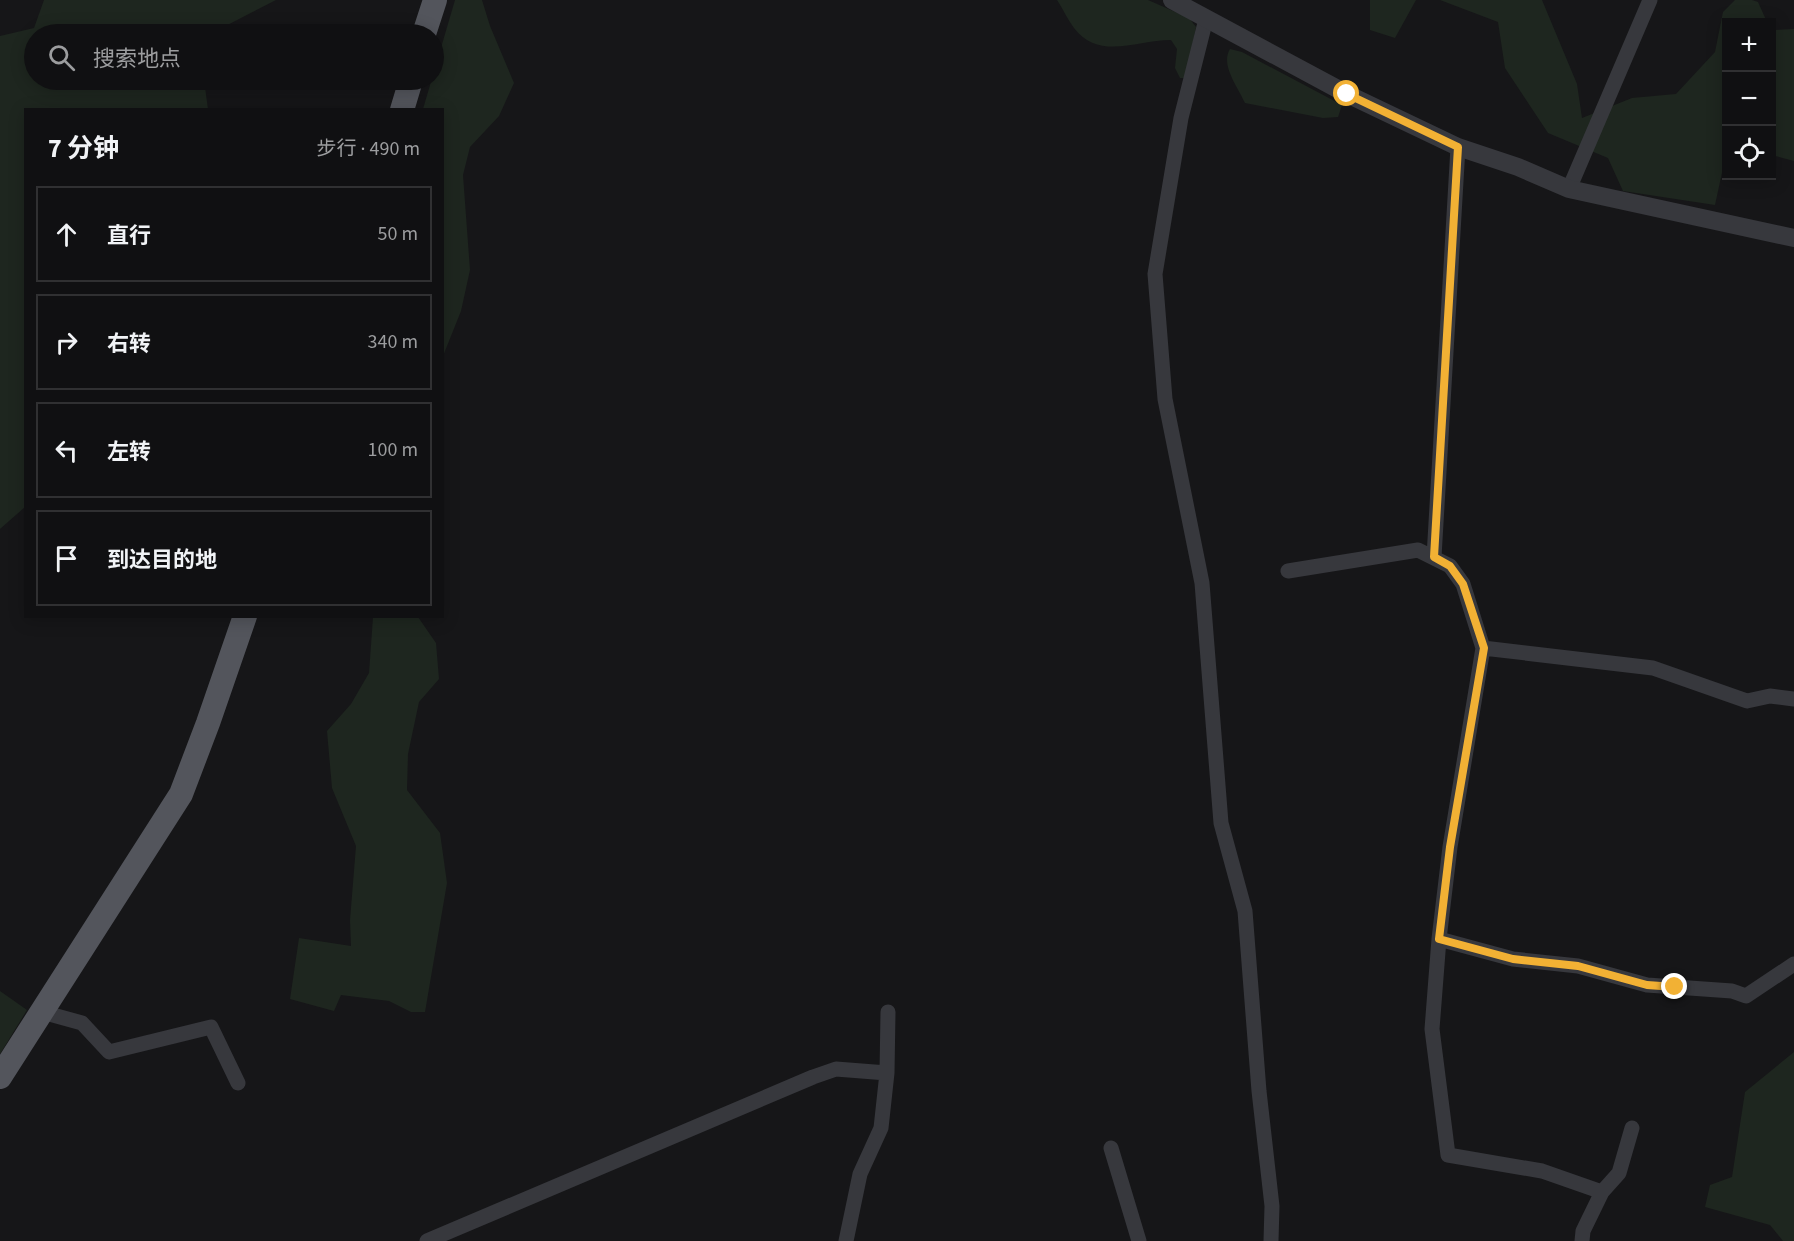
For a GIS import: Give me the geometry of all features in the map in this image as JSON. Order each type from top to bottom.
[{"type":"main road","points":[[427,24],[435,0]]},
{"type":"main road","points":[[403,108],[408,90]]},
{"type":"main road","points":[[0,1077],[181,794],[244,618]]},
{"type":"street","points":[[1172,0],[1347,94],[1458,147],[1518,167],[1569,189],[1794,238]]},
{"type":"street","points":[[1569,189],[1650,0]]},
{"type":"street","points":[[1206,19],[1181,118],[1155,274],[1165,399],[1202,583],[1221,823],[1245,911],[1259,1091],[1272,1206],[1271,1241]]},
{"type":"street","points":[[1434,557],[1458,147]]},
{"type":"street","points":[[1288,571],[1418,550],[1450,566],[1463,584],[1484,648],[1450,847],[1439,939],[1432,1029],[1448,1155],[1542,1171],[1602,1192]]},
{"type":"street","points":[[1484,648],[1653,668],[1747,701],[1770,696],[1794,699]]},
{"type":"street","points":[[1439,939],[1513,959],[1578,966],[1647,985],[1732,991],[1746,996],[1794,964]]},
{"type":"street","points":[[42,1012],[82,1023],[109,1052],[210,1027],[238,1083]]},
{"type":"street","points":[[846,1241],[860,1174],[881,1128],[887,1073],[888,1012]]},
{"type":"street","points":[[427,1241],[813,1077],[836,1069],[887,1073]]},
{"type":"street","points":[[1582,1241],[1583,1231],[1602,1192],[1618,1173],[1632,1128]]},
{"type":"street","points":[[1111,1148],[1139,1241]]},
{"type":"shaded area","points":[[44,0],[276,0],[229,24],[35,24]]},
{"type":"shaded area","points":[[455,0],[482,0],[490,26],[514,83],[499,116],[470,147],[463,175],[470,270],[461,311],[444,354],[444,108],[423,108],[429,90],[444,90],[444,37]]},
{"type":"shaded area","points":[[1057,0],[1148,0],[1189,18],[1196,27],[1186,78],[1180,78],[1175,68],[1177,49],[1171,40],[1119,46],[1095,44],[1084,38],[1074,28]]},
{"type":"shaded area","points":[[1370,0],[1416,0],[1395,38],[1370,30]]},
{"type":"shaded area","points":[[1440,0],[1542,0],[1577,84],[1582,118],[1632,98],[1676,94],[1715,52],[1723,12],[1735,0],[1758,2],[1765,18],[1722,18],[1722,173],[1715,205],[1623,191],[1608,158],[1548,133],[1505,68],[1498,22]]},
{"type":"shaded area","points":[[1794,29],[1794,161],[1776,156],[1776,30]]},
{"type":"shaded area","points":[[24,30],[24,90],[205,90],[208,108],[24,108],[24,508],[0,529],[0,36]]},
{"type":"shaded area","points":[[1230,49],[1242,52],[1342,105],[1338,117],[1323,118],[1245,103],[1227,62]]},
{"type":"shaded area","points":[[373,618],[419,618],[436,643],[439,679],[419,702],[408,754],[407,790],[440,833],[447,883],[425,1012],[411,1012],[389,1001],[341,995],[334,1011],[290,999],[299,938],[351,946],[350,920],[356,846],[332,788],[327,731],[351,704],[369,673]]},
{"type":"shaded area","points":[[0,991],[27,1010],[0,1054]]},
{"type":"shaded area","points":[[1794,1052],[1794,1241],[1783,1241],[1770,1225],[1705,1207],[1710,1185],[1732,1177],[1745,1092]]},
{"type":"route","points":[[1347,94],[1458,147],[1434,557],[1450,566],[1463,584],[1484,648],[1450,847],[1439,939],[1513,959],[1578,966],[1647,985],[1675,987]]}]
